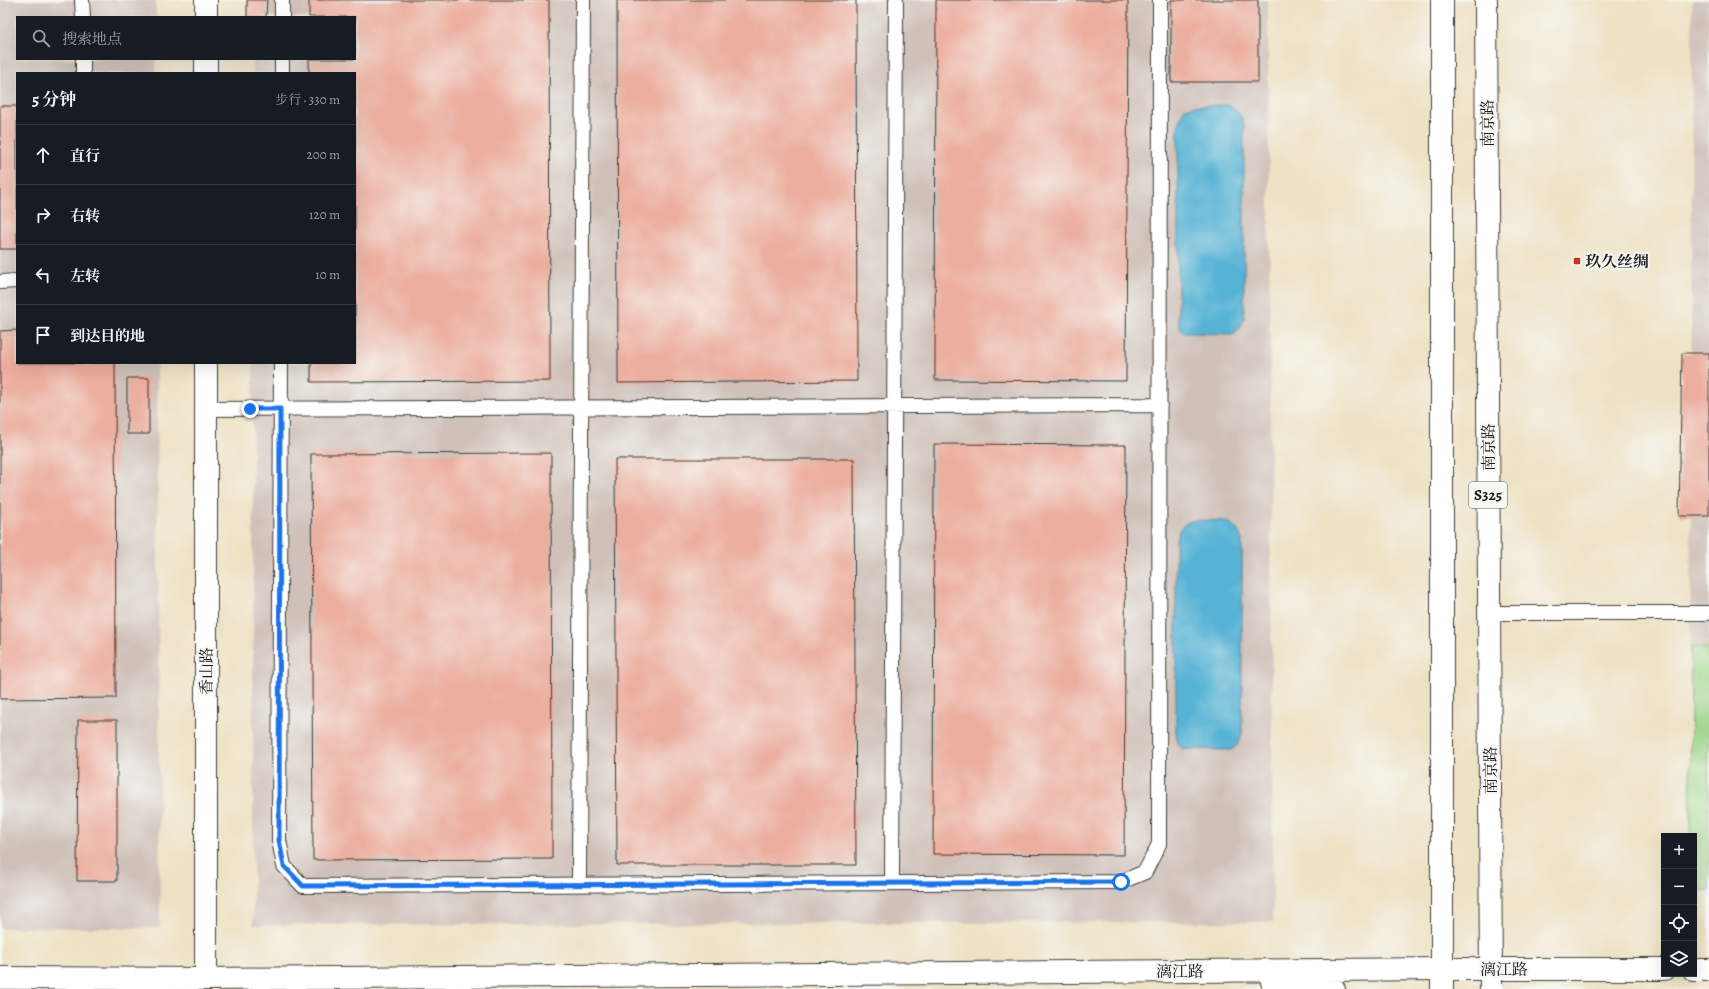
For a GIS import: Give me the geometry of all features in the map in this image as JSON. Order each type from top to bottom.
[{"type":"street","points":[[206,0],[206,16]]},
{"type":"street","points":[[1442,0],[1442,979]]},
{"type":"street","name":"南京路","points":[[1486,0],[1491,979]]},
{"type":"street","points":[[206,60],[206,72]]},
{"type":"street","name":"香山路","points":[[206,364],[206,979]]},
{"type":"street","name":"漓江路","points":[[0,978],[206,979],[1177,971],[1442,979],[1491,979],[1661,970]]},
{"type":"street","points":[[1697,970],[1709,970]]},
{"type":"street","points":[[1177,971],[1334,989]]},
{"type":"lane","points":[[82,0],[83,16]]},
{"type":"lane","points":[[282,0],[282,16]]},
{"type":"lane","points":[[579,884],[583,0]]},
{"type":"lane","points":[[892,883],[896,0]]},
{"type":"lane","points":[[281,364],[279,840],[284,866],[303,886],[1121,882],[1145,872],[1159,844],[1160,0]]},
{"type":"lane","points":[[83,60],[83,72]]},
{"type":"lane","points":[[282,60],[282,72]]},
{"type":"lane","points":[[0,282],[16,281]]},
{"type":"lane","points":[[206,409],[1160,405]]},
{"type":"lane","points":[[1489,613],[1709,613]]},
{"type":"shaded area","points":[[0,0],[156,0],[156,16],[16,16],[16,60],[156,60],[156,72],[16,72],[16,364],[157,364],[160,928],[0,928]]},
{"type":"shaded area","points":[[253,0],[1268,0],[1273,922],[253,925],[253,364],[356,364],[356,72],[253,72],[253,60],[356,60],[356,16],[253,16]]},
{"type":"shaded area","points":[[1692,0],[1709,0],[1709,891],[1697,890],[1697,833],[1690,833]]},
{"type":"green space","points":[[1691,647],[1709,648],[1709,891],[1697,890],[1697,833],[1690,833]]},
{"type":"water","points":[[1227,105],[1238,112],[1244,124],[1244,319],[1240,328],[1233,334],[1185,333],[1180,328],[1178,317],[1178,126],[1184,109],[1192,106]]},
{"type":"water","points":[[1201,520],[1225,521],[1236,528],[1242,540],[1242,734],[1238,744],[1231,750],[1183,749],[1178,744],[1176,733],[1176,541],[1178,532],[1182,526],[1187,523]]},
{"type":"building","points":[[247,0],[267,0],[266,16],[247,16]]},
{"type":"building","points":[[309,0],[549,0],[550,381],[311,382],[311,364],[356,364],[356,72],[309,72],[309,60],[356,60],[356,16],[309,16]]},
{"type":"building","points":[[617,0],[856,0],[857,381],[618,383]]},
{"type":"building","points":[[936,0],[1128,0],[1126,381],[935,380]]},
{"type":"building","points":[[1171,0],[1258,0],[1258,82],[1171,82]]},
{"type":"building","points":[[0,106],[16,106],[16,249],[0,249]]},
{"type":"building","points":[[16,330],[16,364],[115,364],[116,698],[0,699],[0,331]]},
{"type":"building","points":[[1682,353],[1709,353],[1709,516],[1679,516]]},
{"type":"building","points":[[127,378],[149,378],[149,434],[127,434]]},
{"type":"building","points":[[934,444],[1126,445],[1124,855],[933,854]]},
{"type":"building","points":[[551,453],[552,859],[313,860],[311,454]]},
{"type":"building","points":[[615,459],[854,459],[856,865],[617,865]]},
{"type":"building","points":[[78,720],[117,720],[117,881],[77,881]]},
{"type":"place","name":"玖久丝绸","points":[[1577,261]]},
{"type":"route","points":[[250,409],[280,409],[279,840],[284,866],[303,886],[1121,882]]}]
